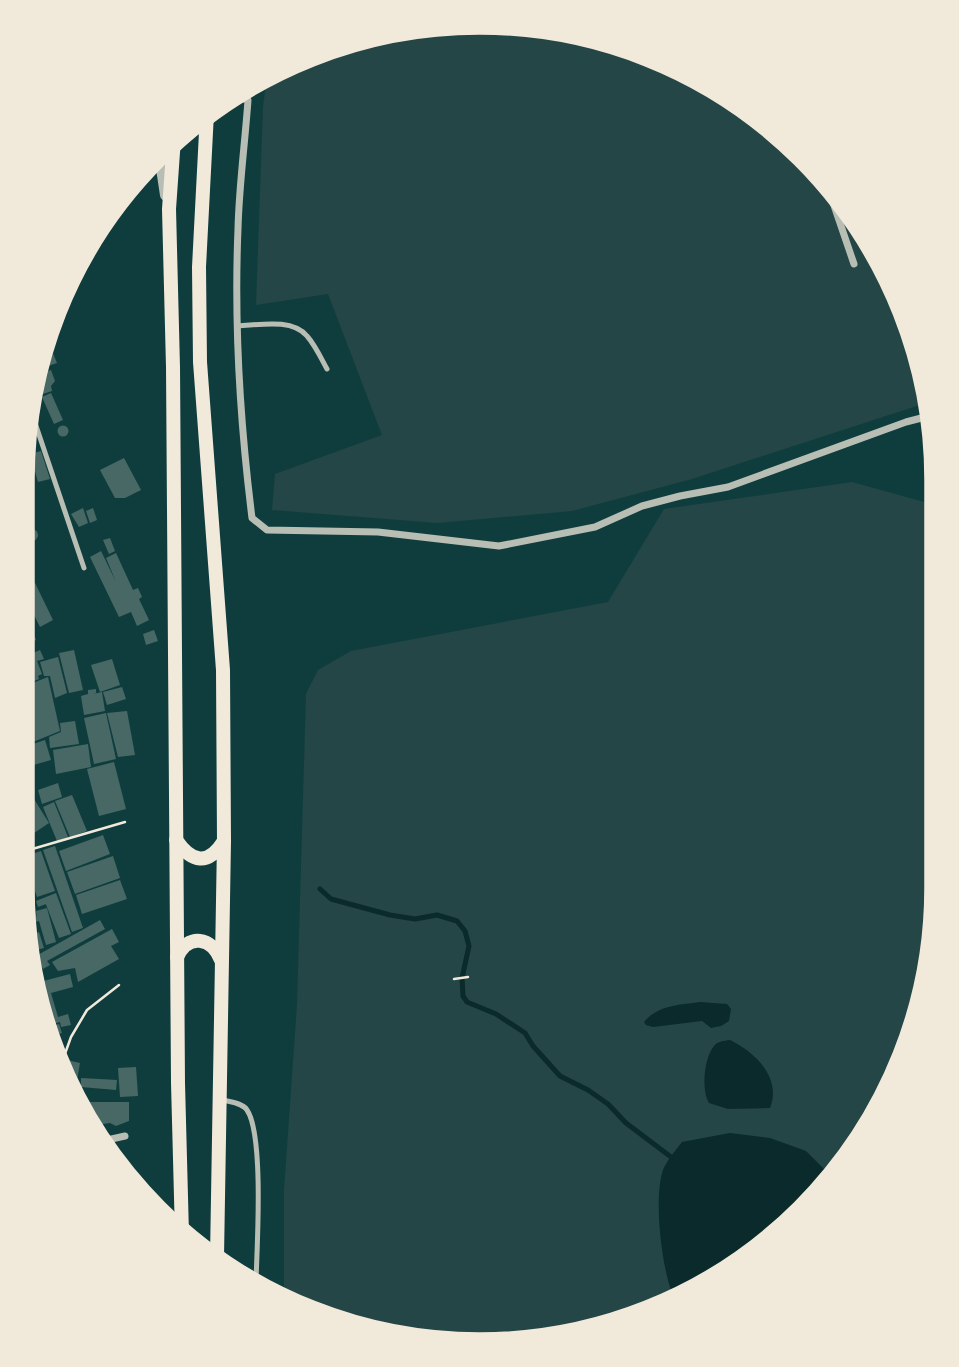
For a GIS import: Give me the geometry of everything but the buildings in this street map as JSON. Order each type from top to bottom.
[{"type":"main road","points":[[206,126],[199,267],[200,362],[223,670],[224,841],[216,1248]]},
{"type":"main road","points":[[173,156],[169,209],[182,1220]]},
{"type":"main road","points":[[176,840],[186,853],[200,859],[213,856],[224,841]]},
{"type":"main road","points":[[177,957],[182,946],[198,941],[213,946],[222,964]]},
{"type":"street","points":[[246,99],[248,100],[238,228],[238,326],[243,440],[253,517],[267,530],[378,532],[499,546],[595,527],[642,506],[728,487],[921,418]]},
{"type":"street","points":[[162,166],[169,209]]},
{"type":"street","points":[[836,210],[854,264]]},
{"type":"street","points":[[111,1139],[125,1136]]},
{"type":"lane","points":[[238,326],[287,325],[298,328],[307,335],[327,369]]},
{"type":"lane","points":[[36,427],[84,568]]},
{"type":"lane","points":[[220,1099],[243,1106],[252,1122],[258,1181],[256,1274]]},
{"type":"path","points":[[33,849],[125,822]]},
{"type":"path","points":[[454,979],[468,977]]},
{"type":"path","points":[[65,1053],[87,1010],[119,985]]},
{"type":"shaded area","points":[[450,34],[509,34],[567,42],[623,57],[677,79],[751,125],[795,164],[834,208],[866,256],[892,309],[911,364],[919,405],[692,479],[572,511],[437,523],[272,510],[275,474],[382,435],[328,294],[256,305],[265,88],[309,67],[364,48]]},
{"type":"shaded area","points":[[852,482],[926,503],[925,917],[911,1003],[880,1085],[834,1159],[774,1223],[703,1274],[623,1310],[595,1319],[538,1330],[450,1333],[364,1319],[284,1289],[284,1190],[297,1005],[306,694],[318,670],[351,651],[608,602],[664,509]]},
{"type":"shaded area","points":[[700,1002],[727,1004],[731,1009],[729,1021],[711,1028],[702,1021],[653,1027],[644,1022],[662,1009]]},
{"type":"shaded area","points":[[730,1040],[748,1051],[764,1067],[772,1086],[770,1108],[728,1109],[709,1103],[704,1082],[708,1058],[716,1044]]},
{"type":"shaded area","points":[[730,1133],[770,1138],[806,1151],[825,1170],[795,1203],[751,1242],[703,1274],[671,1291],[660,1236],[660,1183],[663,1170],[682,1142]]},
{"type":"waterway","points":[[320,889],[331,899],[390,915],[415,919],[437,915],[457,921],[465,931],[469,946],[462,978],[463,996],[467,1002],[496,1014],[525,1033],[560,1076],[608,1104],[626,1123],[671,1157]]}]
